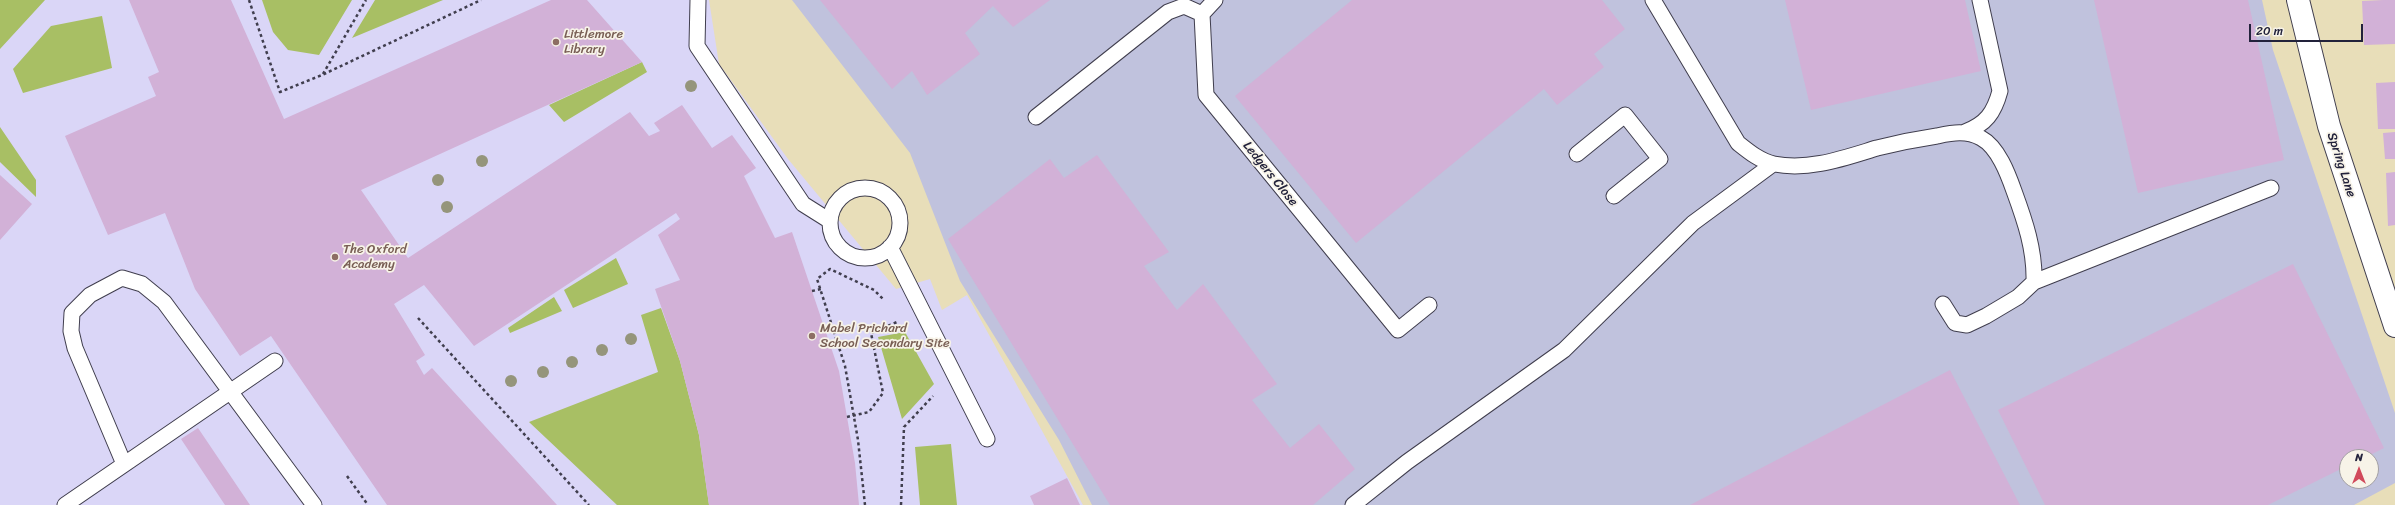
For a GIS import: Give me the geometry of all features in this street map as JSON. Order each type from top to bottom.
[{"type":"street","name":"Spring Lane","points":[[2298,0],[2328,126],[2395,326]]},
{"type":"lane","points":[[698,0],[697,46],[803,204],[830,221]]},
{"type":"lane","points":[[1036,117],[1168,12],[1184,6],[1202,14],[1215,0]]},
{"type":"lane","points":[[1653,0],[1738,143],[1752,155],[1773,164],[1818,165],[1915,139],[1965,132],[1980,126],[1997,104],[2000,91],[1980,0]]},
{"type":"lane","name":"Ledgers Close","points":[[1202,14],[1206,95],[1398,330],[1429,305]]},
{"type":"lane","points":[[1577,154],[1625,115],[1660,159],[1614,196]]},
{"type":"lane","points":[[1965,132],[1982,138],[1994,152],[2008,174],[2030,237],[2035,263],[2034,282]]},
{"type":"lane","points":[[1353,505],[1407,462],[1564,350],[1694,223],[1773,164]]},
{"type":"lane","points":[[1943,304],[1955,323],[1967,325],[2018,298],[2034,282],[2271,188]]},
{"type":"lane","points":[[867,189],[884,194],[893,202],[898,213],[900,225],[897,237],[890,247],[872,258],[861,258],[851,256],[835,242],[830,232],[830,221],[832,209],[839,199],[849,192],[867,189]]},
{"type":"lane","points":[[890,247],[987,440]]},
{"type":"lane","points":[[124,464],[74,348],[72,337],[72,313],[90,295],[122,278],[142,284],[164,302],[314,505]]},
{"type":"lane","points":[[65,505],[275,361]]},
{"type":"path","points":[[249,0],[280,92],[322,75],[481,0]]},
{"type":"path","points":[[322,75],[366,0]]},
{"type":"path","points":[[865,505],[854,415],[845,366],[817,279],[830,269],[874,290],[884,300]]},
{"type":"path","points":[[812,291],[821,289]]},
{"type":"path","points":[[418,318],[589,505]]},
{"type":"path","points":[[847,417],[869,412],[883,393],[871,333],[904,318]]},
{"type":"path","points":[[901,505],[904,427],[936,393]]},
{"type":"path","points":[[347,476],[368,505]]},
{"type":"shaded area","name":"The Oxford Academy","points":[[0,0],[709,0],[719,64],[788,159],[896,289],[930,279],[942,310],[967,295],[1083,505],[0,505]]},
{"type":"shaded area","points":[[792,0],[2262,0],[2273,50],[2395,413],[2395,483],[2354,505],[1092,505],[1059,440],[960,281],[910,153]]},
{"type":"green space","points":[[0,0],[45,0],[0,49]]},
{"type":"green space","points":[[262,0],[352,0],[319,55],[288,50],[273,32]]},
{"type":"green space","points":[[375,0],[443,0],[352,38]]},
{"type":"green space","points":[[102,16],[112,68],[23,93],[13,69],[51,26]]},
{"type":"green space","points":[[642,62],[647,72],[564,122],[549,105]]},
{"type":"green space","points":[[0,127],[36,180],[36,197],[0,162]]},
{"type":"green space","points":[[616,258],[628,284],[573,308],[564,290]]},
{"type":"green space","points":[[554,297],[562,311],[510,333],[508,328]]},
{"type":"green space","points":[[661,308],[680,361],[699,435],[709,505],[617,505],[529,422],[658,372],[641,315]]},
{"type":"green space","points":[[905,332],[934,384],[902,419],[878,337]]},
{"type":"green space","points":[[951,444],[957,505],[920,505],[915,447]]},
{"type":"building","points":[[129,0],[231,0],[284,119],[551,0],[587,0],[642,62],[361,190],[408,258],[630,112],[649,136],[660,131],[654,123],[682,105],[712,148],[732,135],[756,168],[744,176],[775,238],[792,232],[839,371],[855,463],[859,505],[709,505],[699,435],[680,361],[655,289],[680,280],[658,235],[680,219],[676,213],[474,346],[424,285],[394,304],[425,355],[416,361],[424,375],[432,368],[557,505],[387,505],[271,336],[240,356],[195,289],[165,213],[108,235],[65,136],[156,96],[148,77],[159,72]]},
{"type":"building","points":[[820,0],[1050,0],[1013,27],[993,6],[965,33],[980,54],[927,95],[912,71],[892,89]]},
{"type":"building","points":[[1352,0],[1602,0],[1625,29],[1594,54],[1604,67],[1557,105],[1544,89],[1356,243],[1235,96]]},
{"type":"building","points":[[1785,0],[1965,0],[1981,71],[1811,110]]},
{"type":"building","points":[[2094,0],[2248,0],[2284,160],[2138,193]]},
{"type":"building","points":[[2395,0],[2395,44],[2364,45],[2362,1]]},
{"type":"building","points":[[2395,82],[2395,129],[2378,129],[2376,83]]},
{"type":"building","points":[[2395,132],[2395,159],[2385,159],[2383,133]]},
{"type":"building","points":[[1097,155],[1169,252],[1144,266],[1177,310],[1203,284],[1277,384],[1252,400],[1290,448],[1319,424],[1355,469],[1313,505],[1110,505],[948,239],[1050,159],[1064,178]]},
{"type":"building","points":[[2395,172],[2395,225],[2388,226],[2386,173]]},
{"type":"building","points":[[0,175],[32,204],[0,240]]},
{"type":"building","points":[[2293,264],[2384,448],[2379,450],[2379,449],[2339,449],[2339,470],[2268,505],[2045,505],[1998,410]]},
{"type":"building","points":[[1950,370],[2020,505],[1690,505]]},
{"type":"building","points":[[198,428],[250,505],[225,505],[181,439]]},
{"type":"building","points":[[1067,478],[1080,505],[1034,505],[1030,496]]},
{"type":"place","name":"Littlemore Library","points":[[556,42]]},
{"type":"place","name":"The Oxford Academy","points":[[335,257]]},
{"type":"place","name":"Mabel Prichard School Secondary Site","points":[[812,336]]}]
